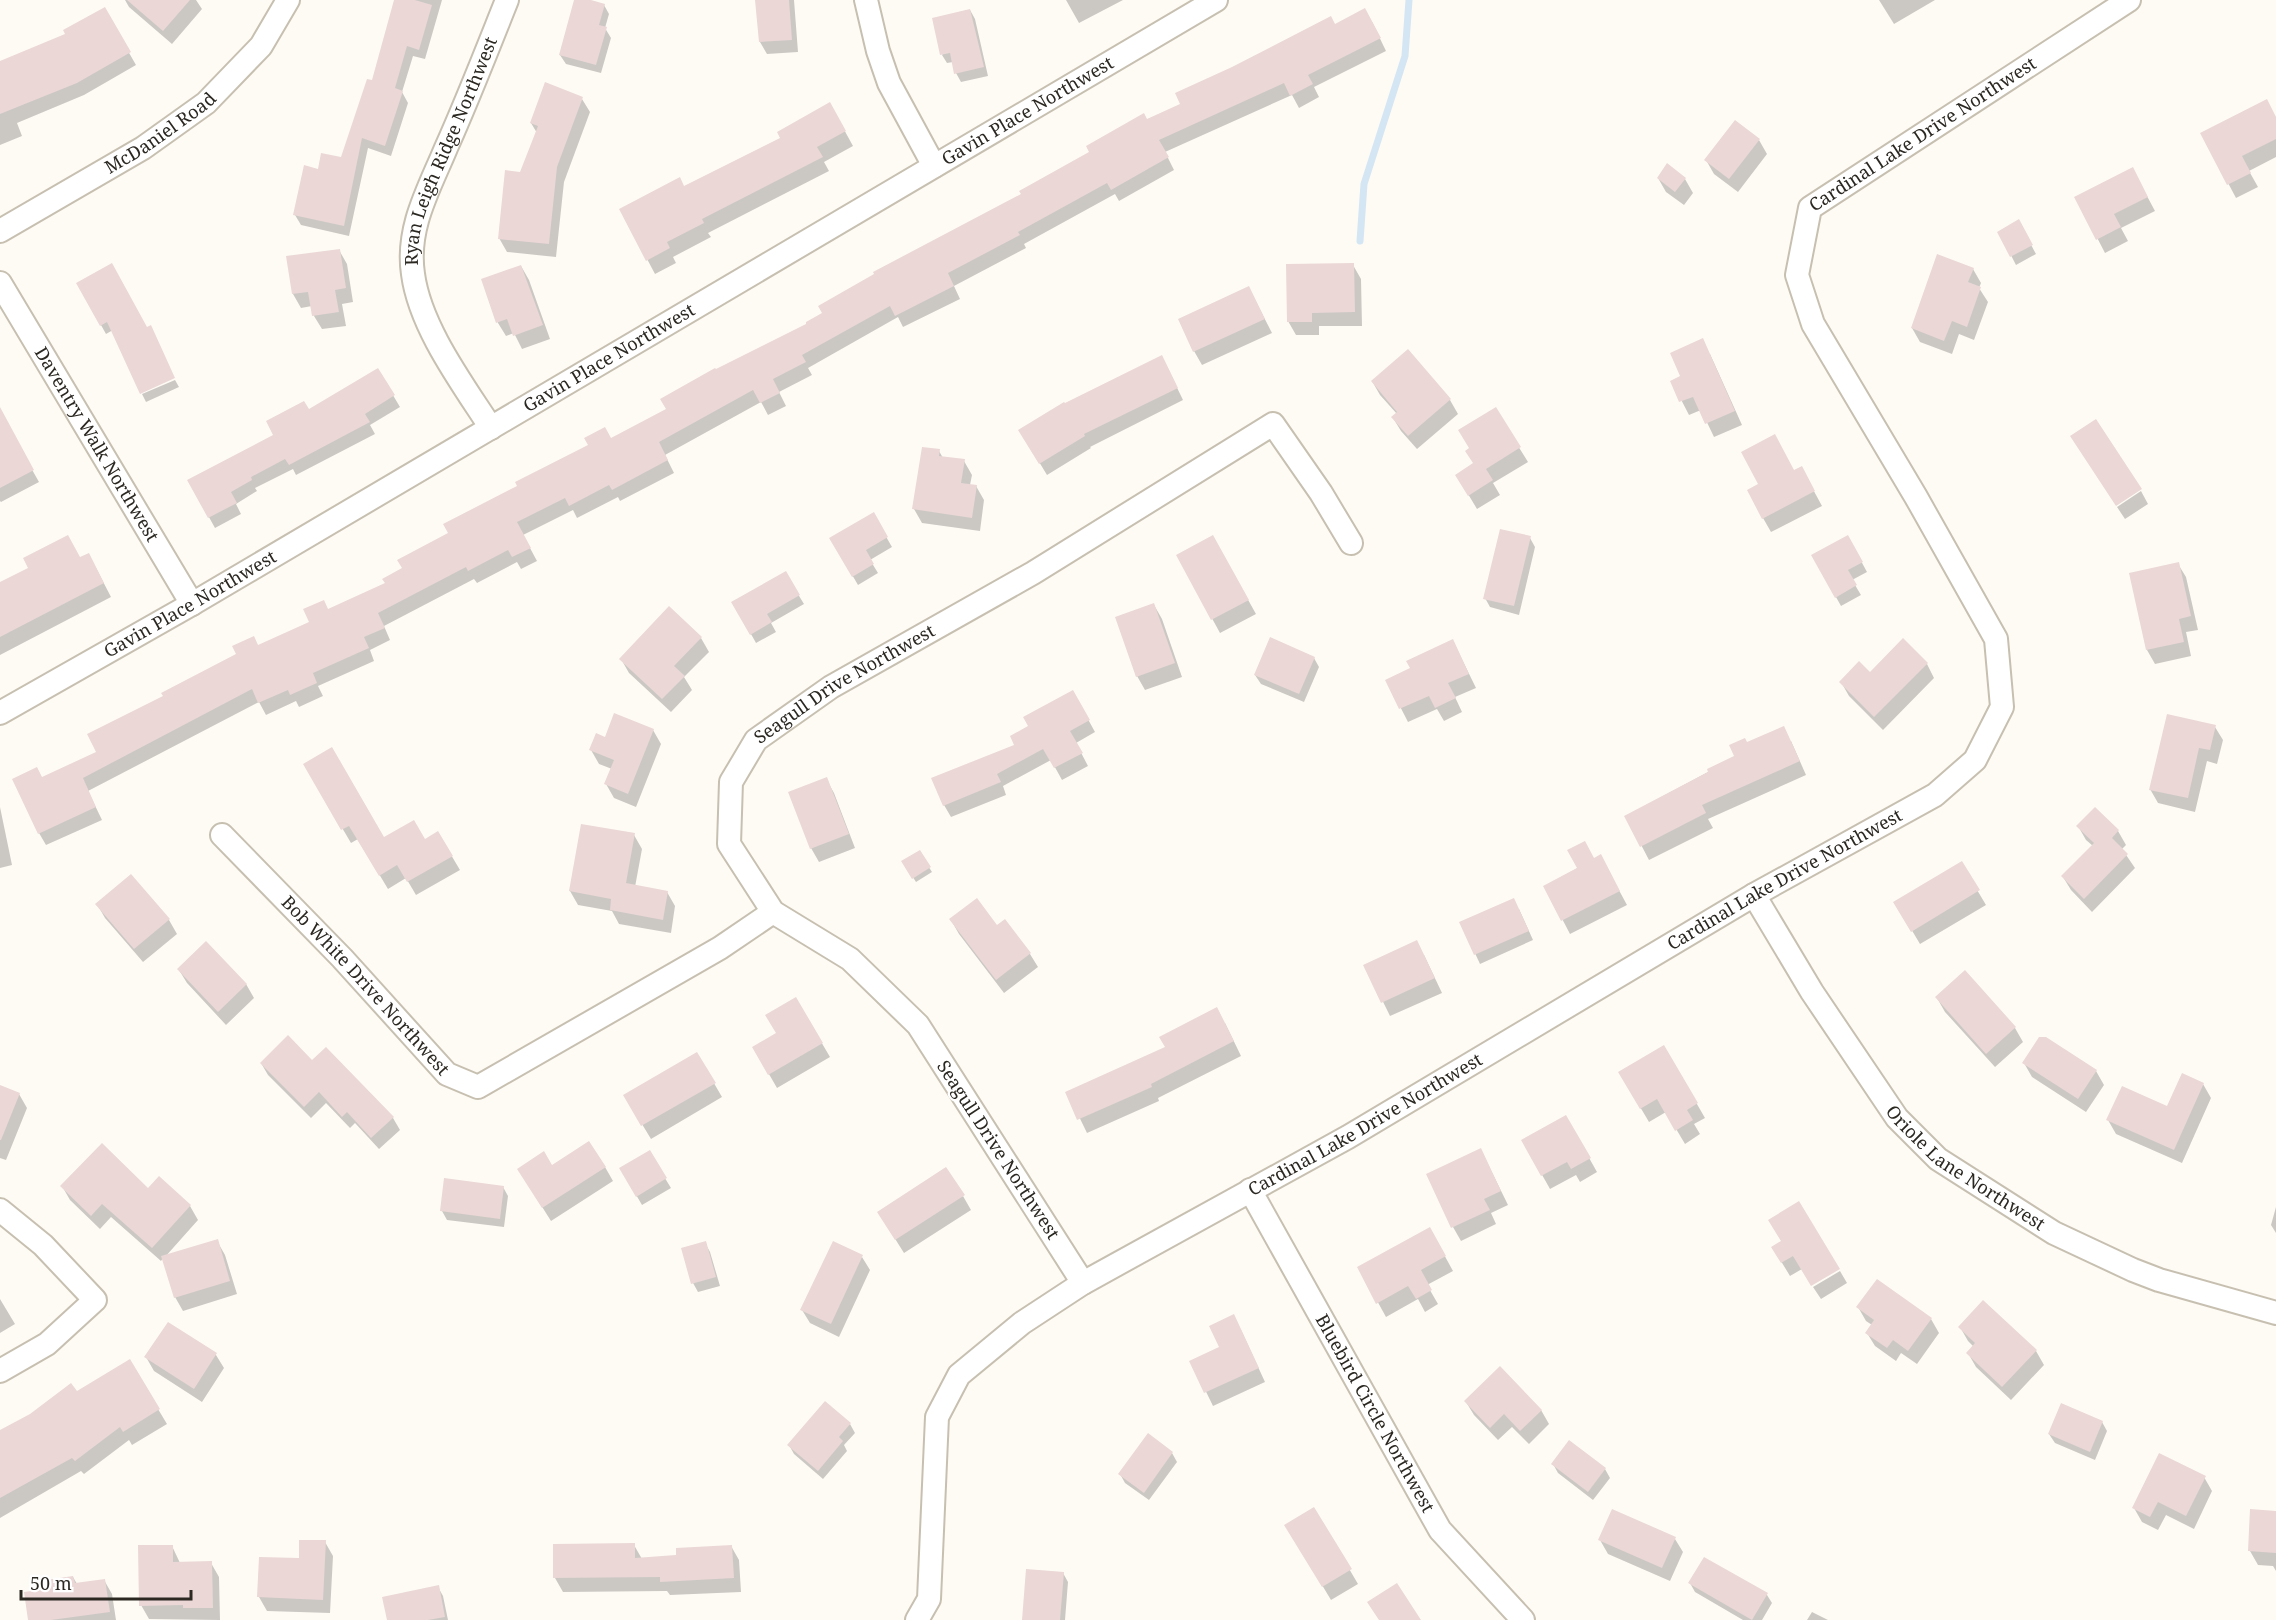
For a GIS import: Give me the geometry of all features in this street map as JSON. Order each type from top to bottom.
[{"type":"street","name":"McDaniel Road","points":[[0,231],[143,148],[206,103],[261,46],[288,0]]},
{"type":"street","name":"Ryan Leigh Ridge Northwest","points":[[491,428],[429,329],[412,275],[412,244],[419,210],[431,179],[446,149],[507,0]]},
{"type":"street","points":[[866,0],[878,51],[889,83],[934,166]]},
{"type":"street","name":"Gavin Place Northwest","points":[[0,713],[192,604],[1216,0]]},
{"type":"street","name":"Cardinal Lake Drive Northwest","points":[[917,1620],[929,1599],[937,1417],[959,1375],[1022,1323],[1083,1283],[1348,1137],[1754,896],[1935,795],[1976,760],[2002,707],[1996,639],[1916,497],[1813,324],[1797,275],[1810,208],[2129,0]]},
{"type":"street","name":"Daventry Walk Northwest","points":[[0,283],[192,604]]},
{"type":"street","name":"Seagull Drive Northwest","points":[[1083,1283],[918,1025],[850,959],[773,912],[729,844],[731,782],[756,740],[831,687],[1033,573],[1273,424],[1321,493],[1351,543]]},
{"type":"street","name":"Bob White Drive Northwest","points":[[222,835],[342,958],[447,1074],[478,1087],[720,948],[773,912]]},
{"type":"street","name":"Oriole Lane Northwest","points":[[1754,896],[1812,992],[1897,1118],[1938,1159],[2054,1233],[2133,1270],[2159,1280],[2276,1313]]},
{"type":"street","name":"Bluebird Circle Northwest","points":[[1250,1190],[1440,1530],[1523,1620]]},
{"type":"street","points":[[0,1210],[43,1245],[95,1300],[47,1344],[0,1371]]},
{"type":"building","points":[[127,0],[190,0],[163,31]]},
{"type":"building","points":[[394,0],[415,0],[432,5],[419,50],[407,46],[395,88],[403,91],[385,146],[362,138],[344,226],[293,215],[304,165],[318,169],[321,153],[341,157],[367,79],[372,80]]},
{"type":"building","points":[[574,0],[591,0],[605,4],[599,25],[607,27],[596,65],[559,55]]},
{"type":"building","points":[[755,0],[789,0],[792,40],[759,42]]},
{"type":"building","points":[[105,7],[131,52],[77,83],[0,114],[0,61],[65,34],[63,30]]},
{"type":"building","points":[[1365,8],[1381,38],[1308,75],[1313,84],[1290,96],[1284,83],[1159,140],[1169,157],[1111,190],[1107,183],[1018,232],[1020,235],[948,273],[954,286],[895,316],[890,306],[802,355],[806,362],[773,379],[780,393],[760,403],[753,390],[659,442],[668,460],[612,490],[609,485],[569,506],[565,498],[517,522],[531,548],[512,557],[508,550],[468,571],[466,567],[378,613],[385,628],[364,637],[369,648],[313,673],[317,683],[290,695],[288,690],[258,703],[252,689],[83,778],[96,807],[38,834],[12,779],[37,767],[42,777],[96,752],[87,734],[163,696],[161,693],[236,654],[232,646],[254,636],[258,645],[309,622],[303,609],[324,600],[328,609],[385,583],[382,579],[402,568],[397,560],[448,533],[443,524],[517,486],[515,482],[588,445],[584,438],[605,427],[611,438],[666,409],[660,399],[715,368],[806,324],[822,313],[818,306],[874,274],[873,272],[1021,194],[1019,191],[1089,152],[1086,146],[1144,113],[1147,119],[1180,104],[1175,93],[1232,67],[1331,16],[1335,24]]},
{"type":"building","points":[[970,9],[984,67],[954,74],[950,53],[940,55],[932,18]]},
{"type":"building","points":[[545,82],[583,97],[557,167],[549,244],[498,239],[505,170],[520,172],[538,126],[530,123]]},
{"type":"building","points":[[2267,99],[2276,117],[2276,139],[2242,156],[2251,173],[2227,185],[2200,133]]},
{"type":"building","points":[[830,102],[846,131],[817,147],[823,157],[702,219],[704,223],[667,242],[670,248],[646,261],[619,209],[680,177],[684,186],[780,138],[777,132]]},
{"type":"building","points":[[1735,120],[1760,139],[1729,179],[1704,160]]},
{"type":"building","points":[[1667,163],[1686,178],[1675,192],[1657,178]]},
{"type":"building","points":[[2133,167],[2148,197],[2114,214],[2121,227],[2096,240],[2074,197]]},
{"type":"building","points":[[2019,219],[2033,245],[2010,257],[1997,232]]},
{"type":"building","points":[[340,249],[346,288],[335,290],[339,312],[312,316],[308,292],[292,294],[286,256]]},
{"type":"building","points":[[1937,254],[1974,268],[1968,282],[1981,287],[1967,327],[1952,321],[1944,341],[1911,328]]},
{"type":"building","points":[[112,263],[147,327],[151,325],[175,378],[140,394],[107,322],[100,326],[76,283]]},
{"type":"building","points":[[1354,263],[1355,312],[1312,313],[1312,322],[1287,322],[1286,264]]},
{"type":"building","points":[[521,265],[543,325],[513,336],[507,319],[496,323],[481,279]]},
{"type":"building","points":[[1249,286],[1265,319],[1193,352],[1178,319]]},
{"type":"building","points":[[1703,338],[1735,411],[1705,424],[1693,397],[1679,402],[1670,381],[1680,376],[1670,353]]},
{"type":"building","points":[[1408,349],[1451,399],[1408,436],[1391,417],[1397,412],[1371,381]]},
{"type":"building","points":[[1162,355],[1178,388],[1084,434],[1085,436],[1039,464],[1018,430],[1064,402]]},
{"type":"building","points":[[378,368],[395,395],[365,414],[370,422],[289,465],[285,459],[251,477],[252,480],[231,492],[237,503],[208,518],[187,480],[273,435],[266,421],[304,401],[309,409]]},
{"type":"building","points":[[0,407],[34,470],[0,488]]},
{"type":"building","points":[[1496,407],[1521,447],[1486,469],[1493,480],[1468,496],[1455,475],[1473,463],[1465,451],[1469,448],[1458,430]]},
{"type":"building","points":[[2096,419],[2142,489],[2116,506],[2070,436]]},
{"type":"building","points":[[1775,434],[1794,470],[1802,466],[1815,491],[1762,519],[1747,490],[1758,484],[1741,452]]},
{"type":"building","points":[[922,447],[940,449],[939,456],[965,459],[961,483],[977,485],[972,518],[912,509]]},
{"type":"building","points":[[874,512],[888,537],[866,550],[874,564],[852,577],[829,538]]},
{"type":"building","points":[[1500,529],[1531,536],[1514,606],[1483,599]]},
{"type":"building","points":[[68,535],[80,557],[89,553],[104,583],[0,637],[0,582],[28,568],[23,558]]},
{"type":"building","points":[[1213,535],[1249,600],[1211,620],[1176,555]]},
{"type":"building","points":[[1848,535],[1863,562],[1848,570],[1857,585],[1835,598],[1811,555]]},
{"type":"building","points":[[2179,562],[2191,616],[2179,619],[2184,642],[2146,650],[2129,573]]},
{"type":"building","points":[[786,571],[800,595],[767,614],[772,622],[750,635],[731,602]]},
{"type":"building","points":[[1154,603],[1175,663],[1136,677],[1115,617]]},
{"type":"building","points":[[669,606],[702,637],[674,666],[685,676],[662,699],[619,659]]},
{"type":"building","points":[[1270,637],[1315,657],[1299,694],[1254,675]]},
{"type":"building","points":[[1903,638],[1928,663],[1874,717],[1839,682],[1859,661],[1870,672]]},
{"type":"building","points":[[1453,639],[1469,674],[1448,683],[1456,698],[1435,708],[1429,696],[1399,709],[1385,680],[1410,668],[1406,661]]},
{"type":"building","points":[[1073,690],[1090,720],[1070,731],[1083,753],[1054,768],[1043,749],[997,774],[1001,782],[943,806],[931,778],[1014,745],[1010,736],[1028,726],[1023,717]]},
{"type":"building","points":[[614,713],[654,729],[628,794],[604,784],[614,760],[589,750],[596,733],[605,737]]},
{"type":"building","points":[[2167,714],[2216,725],[2210,750],[2199,748],[2188,798],[2149,790]]},
{"type":"building","points":[[1784,726],[1800,761],[1702,805],[1706,813],[1640,847],[1624,816],[1734,756],[1729,745],[1745,738],[1747,742]]},
{"type":"building","points":[[332,747],[384,837],[414,820],[425,839],[438,831],[453,856],[407,882],[397,865],[379,876],[349,826],[341,830],[303,764]]},
{"type":"building","points":[[827,777],[849,834],[810,849],[788,792]]},
{"type":"building","points":[[2095,807],[2119,830],[2112,838],[2128,854],[2084,899],[2061,876],[2094,843],[2076,826]]},
{"type":"building","points":[[581,824],[635,833],[626,883],[668,891],[663,920],[610,910],[611,899],[569,891]]},
{"type":"building","points":[[1585,841],[1594,858],[1601,854],[1620,891],[1561,921],[1543,886],[1577,868],[1567,850]]},
{"type":"building","points":[[920,850],[931,867],[912,879],[901,861]]},
{"type":"building","points":[[1962,861],[1980,890],[1911,932],[1893,902]]},
{"type":"building","points":[[131,874],[170,919],[134,949],[95,904]]},
{"type":"building","points":[[977,898],[997,925],[1005,919],[1031,953],[996,980],[949,919]]},
{"type":"building","points":[[1514,898],[1529,931],[1474,955],[1459,922]]},
{"type":"building","points":[[1417,940],[1435,978],[1381,1003],[1363,965]]},
{"type":"building","points":[[206,941],[247,984],[218,1012],[177,969]]},
{"type":"building","points":[[1965,970],[2016,1027],[1986,1054],[1935,997]]},
{"type":"building","points":[[796,997],[823,1043],[768,1075],[752,1047],[776,1033],[765,1015]]},
{"type":"building","points":[[1217,1007],[1234,1041],[1151,1084],[1152,1087],[1077,1120],[1065,1092],[1165,1047],[1159,1037]]},
{"type":"building","points":[[288,1035],[312,1060],[326,1047],[394,1117],[371,1138],[347,1112],[342,1117],[319,1092],[304,1107],[260,1063]]},
{"type":"building","points":[[2039,1037],[2046,1037],[2097,1070],[2078,1099],[2022,1063]]},
{"type":"building","points":[[1664,1045],[1698,1103],[1687,1110],[1693,1120],[1675,1131],[1657,1099],[1640,1109],[1618,1072]]},
{"type":"building","points":[[697,1052],[716,1083],[641,1126],[623,1095]]},
{"type":"building","points":[[2182,1073],[2204,1083],[2174,1150],[2106,1120],[2122,1086],[2167,1106]]},
{"type":"building","points":[[0,1085],[20,1093],[1,1140],[0,1140]]},
{"type":"building","points":[[1566,1115],[1591,1158],[1571,1169],[1567,1162],[1541,1176],[1521,1140]]},
{"type":"building","points":[[589,1141],[606,1167],[542,1208],[517,1169],[544,1151],[552,1165]]},
{"type":"building","points":[[102,1143],[148,1188],[159,1176],[191,1205],[152,1248],[102,1204],[91,1216],[60,1186]]},
{"type":"building","points":[[1481,1148],[1501,1191],[1484,1199],[1490,1210],[1451,1228],[1426,1174]]},
{"type":"building","points":[[650,1150],[667,1178],[636,1197],[619,1168]]},
{"type":"building","points":[[946,1167],[965,1195],[895,1240],[877,1212]]},
{"type":"building","points":[[444,1178],[504,1186],[500,1219],[440,1211]]},
{"type":"building","points":[[1799,1201],[1840,1269],[1811,1286],[1793,1256],[1781,1263],[1771,1247],[1781,1241],[1768,1220]]},
{"type":"building","points":[[1430,1227],[1446,1256],[1421,1270],[1432,1290],[1416,1299],[1408,1286],[1376,1304],[1357,1267]]},
{"type":"building","points":[[218,1239],[230,1281],[174,1298],[161,1256]]},
{"type":"building","points":[[706,1241],[716,1277],[691,1284],[681,1248]]},
{"type":"building","points":[[833,1241],[863,1255],[831,1324],[800,1310]]},
{"type":"building","points":[[1877,1279],[1932,1318],[1908,1351],[1893,1340],[1887,1348],[1865,1333],[1874,1320],[1856,1307]]},
{"type":"building","points":[[1983,1300],[2037,1350],[2002,1387],[1966,1353],[1975,1343],[1958,1327]]},
{"type":"building","points":[[1234,1314],[1259,1368],[1204,1393],[1189,1361],[1219,1347],[1209,1326]]},
{"type":"building","points":[[168,1322],[217,1353],[194,1389],[144,1357]]},
{"type":"building","points":[[130,1359],[160,1409],[123,1432],[120,1427],[75,1461],[72,1458],[0,1498],[0,1430],[30,1414],[71,1383],[77,1391]]},
{"type":"building","points":[[1500,1366],[1542,1410],[1520,1431],[1504,1414],[1490,1428],[1464,1401]]},
{"type":"building","points":[[825,1401],[851,1423],[839,1437],[843,1441],[818,1471],[787,1445]]},
{"type":"building","points":[[2061,1403],[2103,1421],[2090,1452],[2048,1434]]},
{"type":"building","points":[[1148,1433],[1173,1452],[1144,1493],[1118,1474]]},
{"type":"building","points":[[1569,1440],[1606,1468],[1588,1492],[1551,1464]]},
{"type":"building","points":[[2159,1453],[2206,1476],[2186,1516],[2158,1502],[2150,1517],[2132,1508]]},
{"type":"building","points":[[1314,1507],[1352,1569],[1322,1587],[1284,1525]]},
{"type":"building","points":[[1612,1509],[1676,1537],[1662,1568],[1598,1540]]},
{"type":"building","points":[[2250,1509],[2276,1511],[2276,1553],[2248,1551]]},
{"type":"building","points":[[299,1540],[326,1540],[323,1600],[257,1597],[259,1557],[299,1558]]},
{"type":"building","points":[[635,1543],[635,1558],[676,1555],[676,1548],[732,1545],[734,1578],[660,1582],[660,1577],[553,1578],[553,1544]]},
{"type":"building","points":[[138,1545],[173,1545],[173,1562],[212,1561],[213,1608],[183,1608],[183,1605],[139,1606]]},
{"type":"building","points":[[1704,1557],[1768,1593],[1752,1620],[1688,1583]]},
{"type":"building","points":[[1026,1569],[1064,1572],[1060,1620],[1022,1620]]},
{"type":"building","points":[[73,1576],[75,1583],[105,1579],[110,1612],[51,1620],[28,1620],[24,1592],[47,1589],[46,1580]]},
{"type":"building","points":[[1397,1583],[1421,1620],[1379,1620],[1367,1602]]},
{"type":"building","points":[[439,1585],[445,1617],[428,1620],[387,1620],[382,1597]]},
{"type":"waterway","points":[[1360,241],[1364,184],[1405,56],[1409,0]]}]
